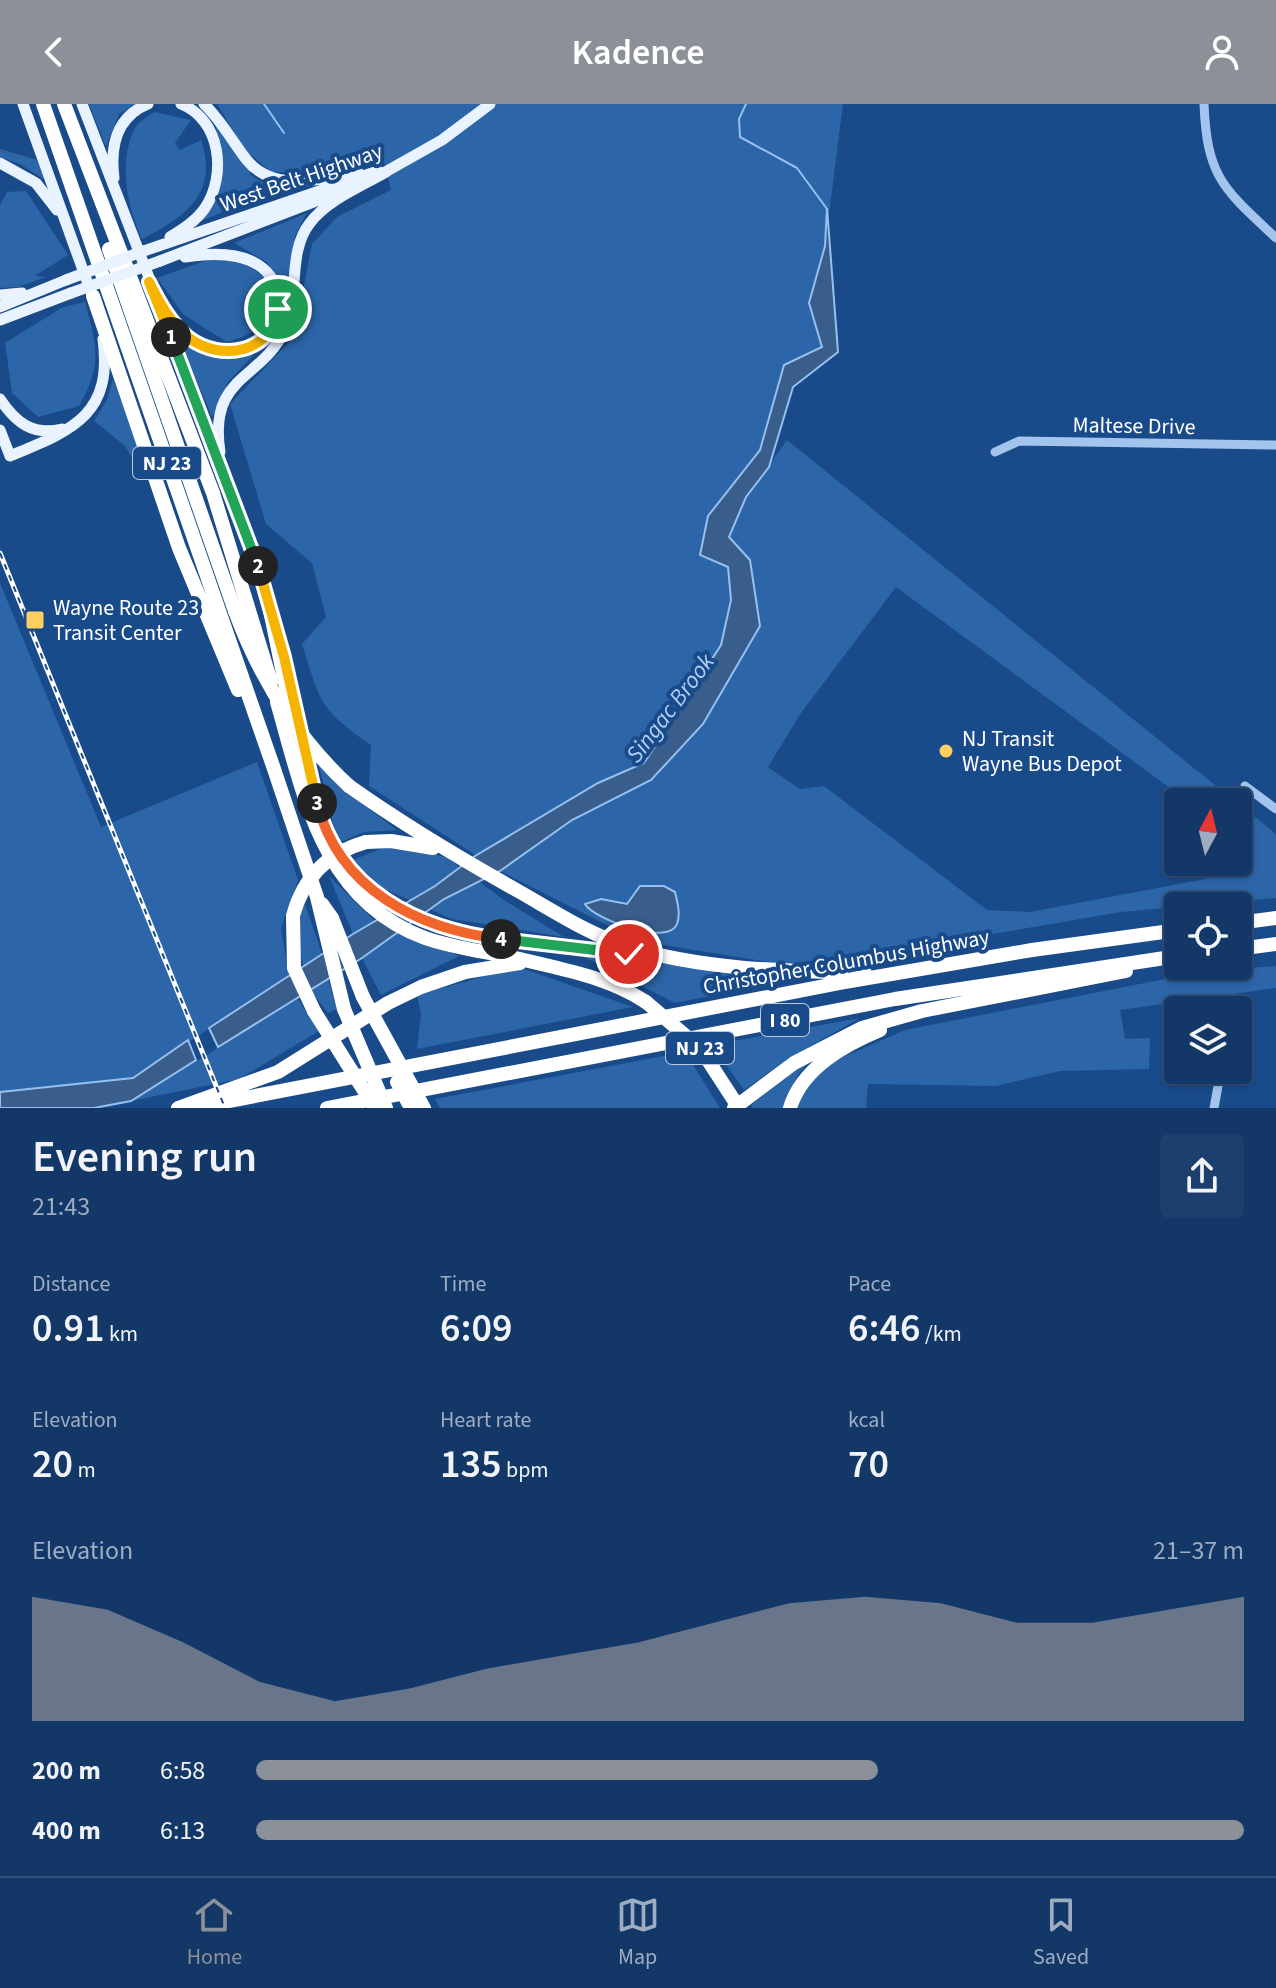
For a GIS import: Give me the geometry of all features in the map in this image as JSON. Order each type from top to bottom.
[{"type":"highway","name":"NJ 23","points":[[40,104],[63,159],[273,766],[317,897],[344,1009],[386,1108]]},
{"type":"highway","points":[[57,104],[235,611],[277,700],[309,744],[349,786],[449,851],[602,937],[674,958],[774,970],[897,974]]},
{"type":"highway","name":"NJ 23","points":[[64,104],[213,493],[309,813],[325,851],[341,876],[387,910],[405,930],[451,946],[601,979],[646,1002],[700,1048],[734,1108]]},
{"type":"highway","points":[[93,296],[189,573],[273,766]]},
{"type":"highway","points":[[269,605],[309,813]]},
{"type":"highway","points":[[375,1108],[304,996],[294,968],[293,916],[302,890],[319,867],[341,851],[366,842],[403,842],[449,851]]},
{"type":"highway","points":[[317,897],[337,931],[379,1043],[411,1108]]},
{"type":"highway","points":[[1252,921],[1276,918]]},
{"type":"highway","name":"Christopher Columbus Highway","points":[[193,1108],[897,974],[1164,932]]},
{"type":"highway","points":[[1252,947],[1276,944]]},
{"type":"highway","name":"Christopher Columbus Highway","points":[[327,1108],[895,999],[1164,958]]},
{"type":"highway","points":[[734,1108],[780,1072],[847,1033],[890,1019],[1136,969],[1155,959]]},
{"type":"highway","points":[[178,1108],[278,1072],[388,1003],[421,987],[465,972],[528,961]]},
{"type":"highway","points":[[363,997],[424,1108]]},
{"type":"highway","points":[[790,1108],[808,1076],[839,1051],[879,1031],[951,1006]]},
{"type":"main road","points":[[0,430],[10,456],[55,437],[84,418],[98,400],[105,371],[103,338],[93,296],[23,104]]},
{"type":"main road","points":[[82,104],[233,495]]},
{"type":"main road","points":[[123,214],[114,175],[114,145],[124,121],[148,104]]},
{"type":"main road","points":[[155,247],[196,219],[215,184],[217,156],[210,131],[196,112],[181,104]]},
{"type":"main road","points":[[204,104],[252,166],[269,177],[302,181],[398,164],[442,140],[490,104]]},
{"type":"main road","points":[[0,163],[26,176],[45,192],[73,242]]},
{"type":"main road","name":"West Belt Highway","points":[[0,307],[155,247],[398,164]]},
{"type":"main road","name":"West Belt Highway","points":[[0,320],[160,261],[386,172],[398,164]]},
{"type":"main road","points":[[386,172],[324,209],[310,222],[299,246],[291,310],[283,334],[225,398],[220,415],[219,444],[269,605],[323,822],[351,870],[387,910],[483,937],[674,958]]},
{"type":"main road","points":[[149,282],[177,326],[192,340],[211,349],[230,352],[249,348],[272,327],[278,309],[276,287],[268,273],[255,261],[225,253],[160,261]]},
{"type":"main road","points":[[0,295],[46,288]]},
{"type":"main road","points":[[0,330],[29,309]]},
{"type":"main road","points":[[0,399],[17,421],[33,431],[53,431],[84,418]]},
{"type":"street","points":[[1204,104],[1207,150],[1217,176],[1276,238]]},
{"type":"street","name":"Maltese Drive","points":[[995,452],[1019,441],[1276,445]]},
{"type":"street","points":[[1245,786],[1276,809]]},
{"type":"street","points":[[1214,1108],[1218,1086]]},
{"type":"shaded area","points":[[89,104],[136,104],[119,114],[106,147]]},
{"type":"shaded area","points":[[217,104],[843,104],[825,246],[810,303],[822,347],[784,365],[760,450],[708,516],[700,555],[728,567],[731,600],[704,721],[760,626],[750,560],[729,537],[746,497],[787,440],[1219,788],[1170,788],[896,587],[801,713],[768,767],[800,789],[824,786],[987,910],[1030,912],[1210,876],[1252,876],[1252,814],[1276,834],[1276,898],[1252,900],[1252,892],[1164,892],[1164,908],[1121,912],[864,956],[782,964],[638,941],[500,871],[369,786],[371,745],[341,723],[324,703],[302,644],[326,617],[312,563],[266,524],[230,404],[294,337],[312,244],[337,217],[391,190],[383,157],[314,172],[271,172],[245,150]]},
{"type":"shaded area","points":[[154,112],[191,120],[175,143],[180,150],[201,140],[206,175],[202,189],[185,212],[142,239],[126,184],[127,154],[136,126]]},
{"type":"shaded area","points":[[215,123],[252,172],[249,174],[276,191],[198,222],[213,197],[220,175]]},
{"type":"shaded area","points":[[0,149],[37,160],[45,180],[20,164],[0,157]]},
{"type":"shaded area","points":[[26,191],[68,255],[35,276],[46,277],[18,287],[0,288],[0,205],[7,192]]},
{"type":"shaded area","points":[[827,208],[838,352],[793,387],[769,467],[746,497],[729,537],[750,560],[760,626],[703,724],[651,780],[572,820],[500,871],[444,899],[362,958],[218,1047],[209,1028],[353,934],[435,886],[475,856],[598,783],[644,763],[721,645],[731,600],[728,567],[700,555],[708,516],[760,450],[784,365],[822,347],[809,303],[825,246]]},
{"type":"shaded area","points":[[307,213],[295,236],[286,300],[267,262],[234,243]]},
{"type":"shaded area","points":[[216,257],[244,262],[269,281],[269,305],[263,322],[250,333],[227,342],[184,315],[157,278]]},
{"type":"shaded area","points":[[85,302],[96,355],[87,391],[79,406],[38,417],[12,393],[5,343],[63,307]]},
{"type":"shaded area","points":[[176,331],[215,351],[233,353],[258,350],[228,382],[212,417]]},
{"type":"shaded area","points":[[113,379],[146,466],[139,468],[124,445],[94,421],[107,400]]},
{"type":"shaded area","points":[[0,583],[101,827],[257,762],[298,880],[281,928],[289,977],[133,1078],[0,1092]]},
{"type":"shaded area","points":[[318,762],[357,800],[397,830],[364,832],[338,843]]},
{"type":"shaded area","points":[[390,845],[446,857],[504,900],[564,937],[452,919],[382,888],[353,860]]},
{"type":"shaded area","points":[[329,876],[375,921],[353,934]]},
{"type":"shaded area","points":[[640,886],[664,886],[675,892],[679,916],[671,930],[660,933],[631,928],[602,917],[585,904],[601,899],[627,904]]},
{"type":"shaded area","points":[[304,901],[322,954],[303,966],[297,937]]},
{"type":"shaded area","points":[[398,932],[459,956],[381,995],[362,958]]},
{"type":"shaded area","points":[[580,955],[673,962],[796,979],[675,1003]]},
{"type":"shaded area","points":[[1276,966],[1276,988],[1219,996],[1164,996],[1164,1004],[1120,1010],[1125,1039],[1150,1038],[1149,1069],[1060,1071],[996,1086],[868,1084],[866,1108],[798,1108],[803,1092],[827,1064],[905,1030],[1164,979],[1252,980],[1252,968]]},
{"type":"shaded area","points":[[518,967],[633,1007],[417,1049],[421,1014],[417,995]]},
{"type":"shaded area","points":[[328,979],[337,1009],[328,1013],[310,990]]},
{"type":"shaded area","points":[[298,999],[319,1031],[239,1079],[131,1101]]},
{"type":"shaded area","points":[[860,1018],[789,1058],[744,1090],[712,1045]]},
{"type":"shaded area","points":[[188,1040],[196,1060],[131,1101],[94,1108],[0,1108],[0,1092],[133,1078]]},
{"type":"shaded area","points":[[685,1052],[720,1108],[440,1108],[435,1099]]},
{"type":"shaded area","points":[[816,1054],[799,1073],[783,1108],[753,1108],[751,1105]]},
{"type":"waterway","points":[[264,104],[284,133]]},
{"type":"waterway","name":"Singac Brook","points":[[746,104],[739,119],[740,137],[797,168],[827,209]]},
{"type":"railway","points":[[0,553],[225,1108]]},
{"type":"place","name":"Wayne Route 23 Transit Center","points":[[35,620]]},
{"type":"place","name":"NJ Transit Wayne Bus Depot","points":[[946,751]]},
{"type":"route","points":[[278,309],[272,327],[257,344],[239,351],[220,351],[201,345],[184,333],[163,308],[149,282],[253,549],[284,657],[318,809],[328,836],[351,870],[372,891],[423,921],[483,937],[629,954]]}]
